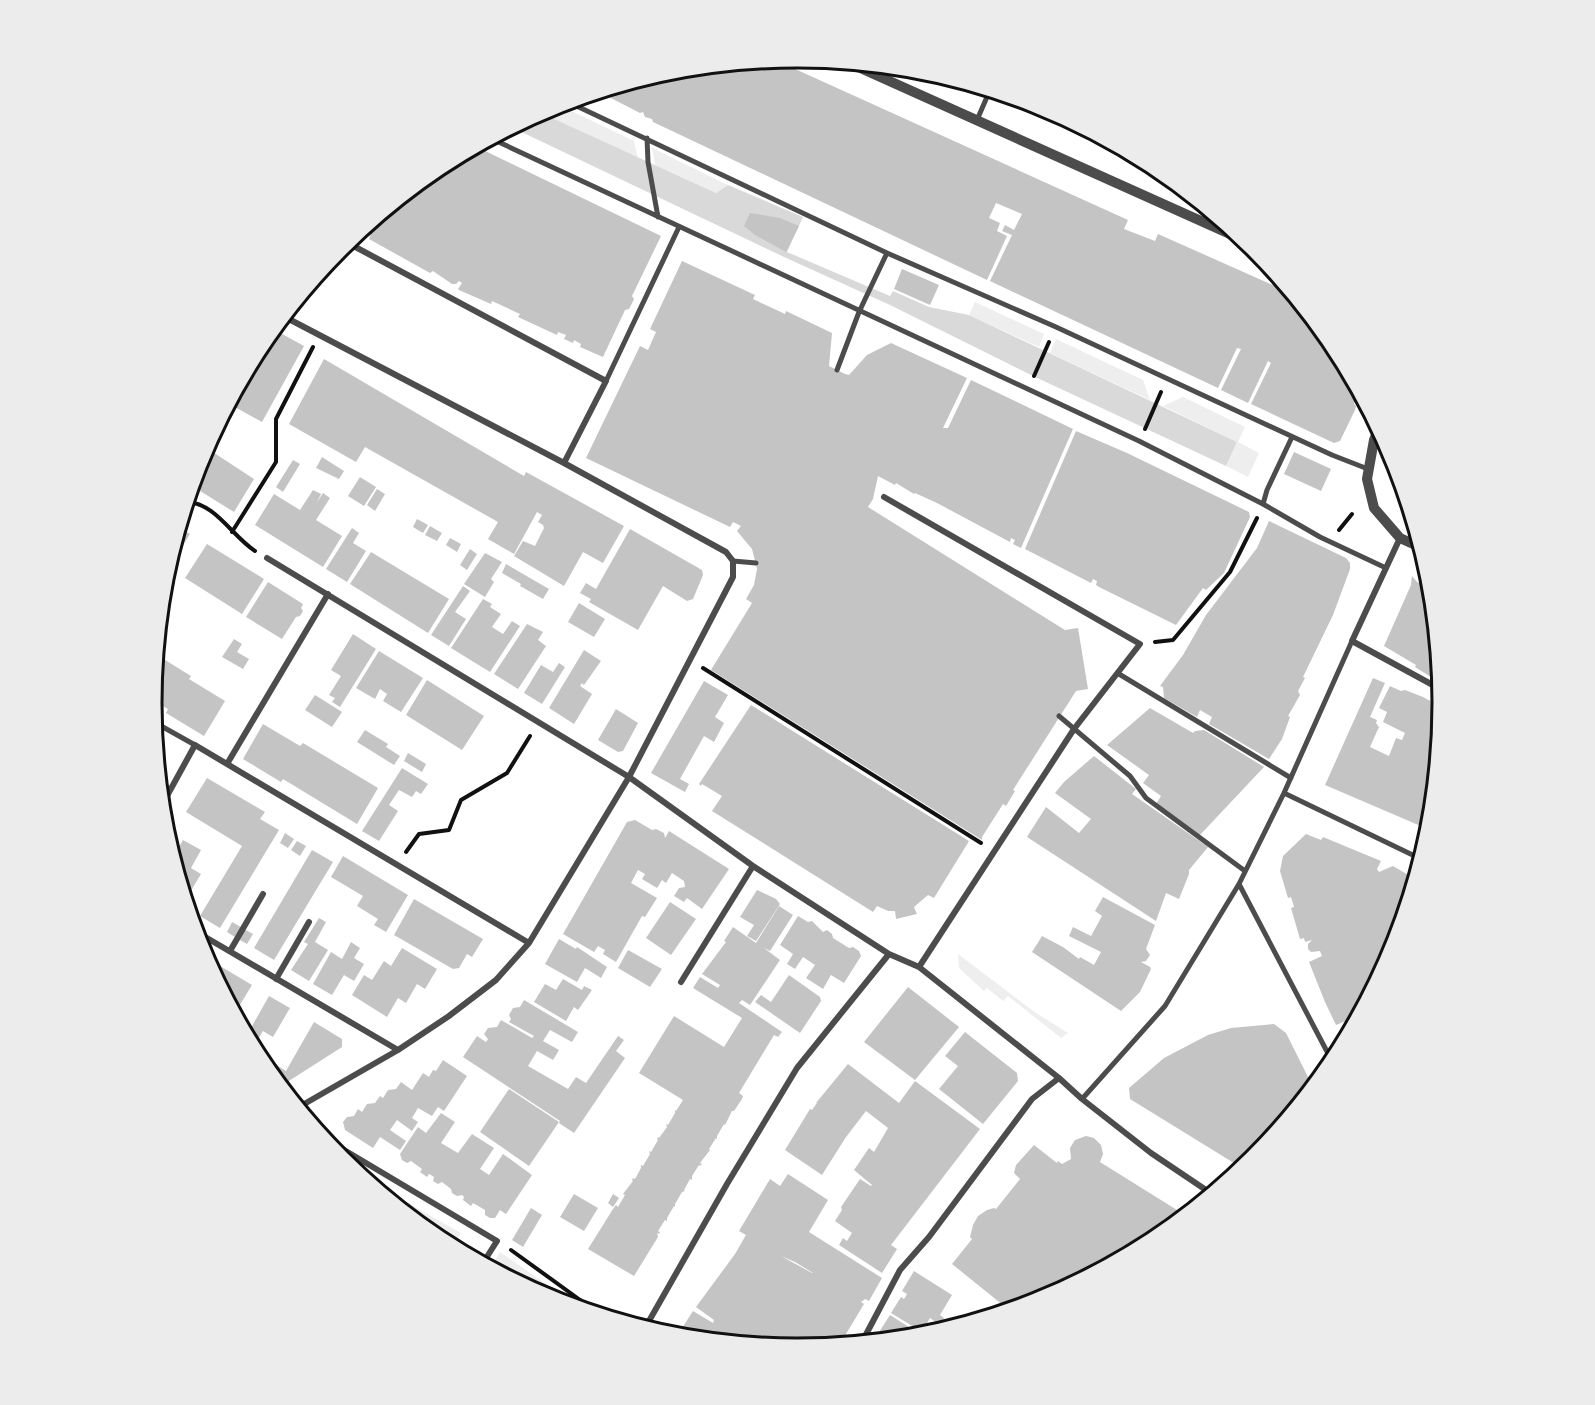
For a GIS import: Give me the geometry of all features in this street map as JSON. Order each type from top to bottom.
[{"type":"street","points":[[870,72],[1222,230]]},
{"type":"street","points":[[978,120],[987,97]]},
{"type":"street","points":[[578,107],[887,253],[1056,327],[1368,470]]},
{"type":"street","points":[[647,138],[648,162],[658,217]]},
{"type":"street","points":[[499,142],[1048,398],[1263,504],[1320,537],[1386,568]]},
{"type":"street","points":[[564,463],[606,381],[678,227]]},
{"type":"street","points":[[355,247],[606,381]]},
{"type":"street","points":[[837,370],[887,253]]},
{"type":"street","points":[[291,320],[564,463],[726,552],[732,561],[733,577],[629,777],[529,943],[496,980],[449,1016],[398,1050],[305,1103]]},
{"type":"street","points":[[1263,504],[1267,490],[1292,437]]},
{"type":"street","points":[[1375,439],[1367,479],[1374,507],[1400,538],[1412,544]]},
{"type":"street","points":[[884,497],[1140,644],[1119,674],[1074,729],[919,967]]},
{"type":"street","points":[[1082,1100],[1165,1006],[1239,884],[1291,778],[1400,538]]},
{"type":"street","points":[[267,558],[629,777],[753,866],[889,954],[919,967],[1059,1078],[1082,1100],[1151,1153],[1205,1189]]},
{"type":"street","points":[[732,561],[756,563]]},
{"type":"street","points":[[227,764],[328,594]]},
{"type":"street","points":[[1352,641],[1432,684]]},
{"type":"street","points":[[1119,674],[1291,778]]},
{"type":"street","points":[[1059,717],[1130,776],[1146,798],[1245,871]]},
{"type":"street","points":[[163,727],[529,943]]},
{"type":"street","points":[[169,792],[195,745]]},
{"type":"street","points":[[1284,793],[1414,855]]},
{"type":"street","points":[[681,982],[753,866]]},
{"type":"street","points":[[1239,884],[1327,1052]]},
{"type":"street","points":[[230,951],[263,894]]},
{"type":"street","points":[[276,979],[309,922]]},
{"type":"street","points":[[208,938],[398,1050]]},
{"type":"street","points":[[650,1320],[727,1184],[797,1068],[889,954]]},
{"type":"street","points":[[867,1333],[900,1270],[929,1237],[1032,1099],[1059,1078]]},
{"type":"street","points":[[349,1153],[497,1241],[487,1256]]},
{"type":"path","points":[[232,532],[276,462],[276,419],[319,335]]},
{"type":"path","points":[[1034,376],[1045,351]]},
{"type":"path","points":[[1145,429],[1156,403]]},
{"type":"path","points":[[195,503],[208,508],[247,546],[267,558]]},
{"type":"path","points":[[1140,644],[1173,640],[1230,572],[1263,504]]},
{"type":"path","points":[[690,659],[995,852]]},
{"type":"path","points":[[397,866],[419,834],[449,830],[461,800],[507,773],[538,722]]},
{"type":"path","points":[[497,1241],[576,1298]]},
{"type":"shaded area","points":[[570,110],[634,141],[638,158],[551,117]]},
{"type":"shaded area","points":[[551,117],[716,193],[728,185],[803,217],[787,252],[890,296],[893,291],[929,307],[969,315],[1237,442],[1226,466],[1033,376],[890,305],[520,131]]},
{"type":"shaded area","points":[[652,148],[728,185],[716,193],[655,165]]},
{"type":"shaded area","points":[[975,302],[1044,334],[1039,347],[969,315]]},
{"type":"shaded area","points":[[1056,339],[1143,380],[1150,400],[1050,353]]},
{"type":"shaded area","points":[[1183,397],[1245,427],[1238,442],[1259,453],[1248,477],[1226,466],[1237,442],[1163,406]]},
{"type":"shaded area","points":[[958,954],[1033,1011],[1068,1033],[1061,1038],[1008,996],[1003,1001],[987,988],[984,991],[959,968]]},
{"type":"shaded area","points":[[406,1202],[461,1233],[458,1238]]},
{"type":"shaded area","points":[[500,1252],[551,1288],[517,1272],[495,1260]]},
{"type":"building","points":[[793,68],[1128,220],[1124,229],[1155,241],[1158,234],[1278,287],[1325,350],[1356,401],[1355,410],[1340,441],[1334,443],[1251,404],[1271,363],[1268,361],[1248,403],[1221,390],[1241,349],[1237,348],[1218,388],[990,281],[1012,235],[1002,231],[1005,225],[1014,230],[1022,214],[996,203],[989,218],[1000,223],[997,231],[1007,236],[987,280],[653,122],[652,119],[645,117],[643,112],[640,113],[608,97],[633,89],[715,73]]},
{"type":"building","points":[[484,151],[661,236],[632,296],[634,299],[629,309],[625,310],[603,357],[580,347],[581,344],[574,340],[573,343],[564,339],[566,335],[558,332],[557,335],[518,317],[520,314],[492,301],[491,304],[459,290],[462,283],[459,281],[452,284],[433,271],[430,273],[369,239],[371,234],[411,199]]},
{"type":"building","points":[[750,213],[780,218],[799,226],[786,252],[755,235],[744,226]]},
{"type":"building","points":[[682,261],[755,295],[753,299],[785,314],[786,311],[832,333],[829,366],[845,374],[849,375],[867,355],[891,343],[967,378],[943,428],[948,428],[971,380],[1073,429],[1021,548],[1013,544],[1015,540],[1011,538],[1010,542],[937,503],[878,476],[873,499],[868,507],[1065,630],[1078,628],[1088,689],[1076,691],[1013,790],[1015,791],[1006,806],[1003,804],[982,840],[711,670],[752,603],[746,599],[754,585],[757,569],[752,549],[737,531],[741,526],[733,522],[730,527],[586,458],[640,346],[648,350],[656,332],[650,329]]},
{"type":"building","points":[[902,269],[939,285],[930,305],[894,289]]},
{"type":"building","points":[[282,334],[304,346],[262,422],[236,408]]},
{"type":"building","points":[[324,359],[524,476],[526,472],[624,526],[603,563],[583,552],[564,586],[514,556],[523,541],[535,546],[544,528],[538,522],[542,515],[537,512],[514,554],[488,539],[498,522],[365,447],[356,462],[289,424]]},
{"type":"building","points":[[1076,431],[1249,512],[1250,517],[1224,573],[1206,590],[1203,588],[1176,625],[1099,587],[1096,585],[1097,581],[1093,579],[1091,583],[1025,549]]},
{"type":"building","points":[[1294,452],[1331,469],[1321,491],[1284,474]]},
{"type":"building","points":[[214,453],[254,479],[234,512],[199,490]]},
{"type":"building","points":[[322,457],[344,471],[339,479],[316,468]]},
{"type":"building","points":[[293,460],[300,464],[283,492],[276,487]]},
{"type":"building","points":[[360,477],[376,487],[364,506],[348,496]]},
{"type":"building","points":[[377,489],[385,494],[375,511],[367,505]]},
{"type":"building","points":[[313,490],[321,494],[317,502],[323,493],[330,498],[316,520],[342,536],[323,567],[255,525],[274,494],[300,510]]},
{"type":"building","points":[[417,519],[428,525],[423,533],[413,527]]},
{"type":"building","points":[[1269,521],[1346,558],[1350,563],[1350,569],[1333,615],[1303,677],[1305,678],[1298,691],[1300,695],[1288,716],[1290,717],[1282,739],[1269,759],[1209,724],[1212,717],[1200,710],[1197,717],[1164,698],[1163,687],[1160,686],[1183,655],[1206,615],[1257,548]]},
{"type":"building","points":[[430,526],[442,533],[437,541],[425,535]]},
{"type":"building","points":[[352,528],[359,533],[353,543],[366,551],[347,582],[326,569]]},
{"type":"building","points":[[630,529],[702,570],[703,575],[693,599],[687,601],[663,586],[638,630],[589,602],[591,599],[580,593],[586,583],[596,589]]},
{"type":"building","points":[[186,531],[190,534],[182,547]]},
{"type":"building","points":[[450,538],[461,544],[457,552],[446,545]]},
{"type":"building","points":[[207,544],[264,579],[242,614],[185,578]]},
{"type":"building","points":[[470,549],[477,554],[467,570],[460,565]]},
{"type":"building","points":[[371,552],[449,599],[428,633],[350,584]]},
{"type":"building","points":[[485,553],[502,562],[491,579],[494,582],[485,597],[464,584]]},
{"type":"building","points":[[506,564],[549,589],[543,599],[502,573]]},
{"type":"building","points":[[1412,576],[1421,584],[1427,620],[1431,677],[1415,667],[1416,665],[1384,646],[1411,585]]},
{"type":"building","points":[[268,582],[303,604],[300,616],[296,617],[282,639],[246,617]]},
{"type":"building","points":[[463,586],[470,591],[455,612],[466,619],[449,646],[431,635]]},
{"type":"building","points":[[483,599],[492,604],[490,607],[501,614],[492,627],[503,634],[512,621],[520,626],[490,672],[451,648]]},
{"type":"building","points":[[579,603],[605,619],[594,637],[568,622]]},
{"type":"building","points":[[527,624],[543,632],[538,640],[546,646],[518,689],[494,674]]},
{"type":"building","points":[[353,634],[376,649],[340,707],[332,702],[335,698],[329,695],[341,676],[331,670]]},
{"type":"building","points":[[234,639],[242,644],[237,652],[249,659],[243,669],[222,657]]},
{"type":"building","points":[[584,650],[601,661],[584,685],[582,683],[580,686],[592,694],[574,724],[549,708]]},
{"type":"building","points":[[379,651],[423,678],[401,712],[383,701],[387,694],[380,689],[375,699],[356,688]]},
{"type":"building","points":[[164,659],[191,676],[189,679],[225,701],[204,736],[166,713],[168,709],[162,706]]},
{"type":"building","points":[[559,663],[565,667],[542,704],[524,693],[541,665],[553,672]]},
{"type":"building","points":[[1373,678],[1385,683],[1370,717],[1377,720],[1379,727],[1370,747],[1389,756],[1396,738],[1402,740],[1405,733],[1383,722],[1387,712],[1379,708],[1390,686],[1432,702],[1431,744],[1420,826],[1325,785]]},
{"type":"building","points":[[427,680],[484,716],[462,750],[406,715]]},
{"type":"building","points":[[704,681],[728,695],[715,717],[724,723],[714,742],[704,736],[680,779],[689,784],[685,792],[651,773]]},
{"type":"building","points":[[315,695],[342,712],[332,727],[305,710]]},
{"type":"building","points":[[751,705],[969,841],[934,898],[928,895],[914,907],[917,914],[896,919],[895,911],[888,911],[877,906],[873,912],[712,811],[722,796],[699,784]]},
{"type":"building","points":[[1150,708],[1193,733],[1204,730],[1264,767],[1199,836],[1156,804],[1161,796],[1143,783],[1149,775],[1107,745]]},
{"type":"building","points":[[616,709],[638,723],[623,751],[618,752],[598,740]]},
{"type":"building","points":[[263,724],[300,746],[303,743],[378,788],[357,824],[283,779],[281,782],[243,759]]},
{"type":"building","points":[[365,730],[388,744],[386,747],[400,756],[394,765],[357,742]]},
{"type":"building","points":[[408,753],[426,764],[422,772],[404,761]]},
{"type":"building","points":[[1094,756],[1136,789],[1132,794],[1208,847],[1189,870],[1179,899],[1166,893],[1156,921],[1027,837],[1046,807],[1079,833],[1091,819],[1055,793]]},
{"type":"building","points":[[402,768],[428,784],[421,794],[416,791],[412,797],[399,790],[389,805],[398,811],[379,841],[362,831]]},
{"type":"building","points":[[207,778],[265,812],[260,819],[279,830],[220,928],[200,916],[242,846],[186,812]]},
{"type":"building","points":[[635,820],[652,830],[656,829],[664,833],[665,838],[669,831],[729,869],[702,909],[687,898],[684,902],[674,896],[679,888],[685,887],[684,881],[672,873],[666,883],[662,880],[657,888],[642,879],[645,874],[638,870],[631,883],[657,898],[645,917],[642,916],[616,962],[603,954],[605,950],[598,946],[594,952],[563,934],[627,822]]},
{"type":"building","points":[[285,833],[294,839],[288,848],[280,843]]},
{"type":"building","points":[[1306,834],[1321,840],[1323,837],[1381,861],[1377,869],[1379,872],[1393,866],[1409,875],[1384,946],[1367,983],[1347,1021],[1336,1025],[1309,962],[1322,956],[1320,951],[1311,952],[1308,944],[1312,940],[1305,942],[1304,938],[1300,939],[1291,908],[1294,907],[1291,897],[1288,898],[1280,871],[1283,856]]},
{"type":"building","points":[[183,840],[201,850],[191,868],[201,874],[191,891],[184,867],[179,846]]},
{"type":"building","points":[[297,841],[306,846],[300,856],[291,850]]},
{"type":"building","points":[[312,850],[333,862],[274,960],[254,948]]},
{"type":"building","points":[[343,856],[408,895],[386,932],[374,925],[378,919],[357,906],[363,896],[331,877]]},
{"type":"building","points":[[757,890],[776,899],[780,904],[756,941],[747,936],[754,925],[740,917]]},
{"type":"building","points":[[1103,897],[1155,925],[1146,949],[1150,955],[1146,961],[1141,962],[1151,969],[1140,992],[1121,1011],[1032,952],[1042,936],[1079,959],[1080,957],[1094,965],[1101,952],[1069,936],[1073,927],[1091,936],[1102,916],[1095,911]]},
{"type":"building","points":[[414,899],[483,939],[472,957],[467,954],[459,968],[453,969],[394,935]]},
{"type":"building","points":[[670,902],[696,919],[671,955],[646,938]]},
{"type":"building","points":[[779,906],[793,915],[770,951],[764,948],[780,960],[750,1005],[742,1000],[739,1003],[782,1032],[778,1037],[774,1035],[739,1093],[743,1096],[742,1099],[732,1111],[685,1191],[682,1192],[667,1221],[665,1220],[658,1231],[660,1232],[657,1233],[658,1237],[634,1276],[588,1249],[613,1209],[616,1205],[618,1207],[625,1195],[623,1194],[650,1154],[649,1151],[651,1152],[658,1137],[667,1127],[666,1124],[668,1125],[683,1100],[639,1073],[674,1016],[724,1047],[742,1018],[693,988],[700,977],[718,988],[720,985],[702,974],[726,942],[724,941],[733,927],[756,943]]},
{"type":"building","points":[[798,916],[808,922],[812,921],[823,932],[827,930],[833,938],[859,951],[861,956],[844,983],[831,975],[823,989],[806,978],[815,965],[803,957],[795,969],[787,964],[793,954],[780,945]]},
{"type":"building","points":[[319,918],[326,922],[315,942],[328,950],[309,981],[291,970],[308,944],[304,942]]},
{"type":"building","points":[[232,922],[241,927],[235,937],[227,932]]},
{"type":"building","points":[[244,929],[253,934],[247,944],[238,939]]},
{"type":"building","points":[[559,939],[576,949],[577,947],[607,967],[601,978],[585,968],[577,982],[545,964]]},
{"type":"building","points":[[351,942],[360,948],[354,958],[364,964],[354,981],[344,975],[332,995],[313,984],[331,952],[342,959]]},
{"type":"building","points":[[402,948],[437,969],[425,989],[417,984],[406,1003],[398,998],[387,1017],[352,995],[364,975],[372,980],[384,961],[391,966]]},
{"type":"building","points":[[628,950],[662,969],[650,987],[618,968]]},
{"type":"building","points":[[220,966],[252,985],[240,1005]]},
{"type":"building","points":[[789,975],[820,997],[821,1001],[800,1033],[755,1002],[761,995],[771,1002]]},
{"type":"building","points":[[563,979],[582,990],[584,986],[592,990],[578,1010],[574,1007],[566,1021],[534,1002],[545,984],[556,990]]},
{"type":"building","points":[[908,987],[959,1027],[915,1080],[864,1042]]},
{"type":"building","points":[[269,996],[290,1008],[273,1037],[263,1031],[259,1037],[252,1026]]},
{"type":"building","points":[[524,1000],[578,1032],[572,1042],[550,1030],[543,1041],[559,1050],[553,1060],[537,1051],[528,1066],[568,1089],[576,1077],[586,1083],[618,1036],[624,1040],[616,1051],[625,1058],[574,1133],[559,1123],[560,1121],[463,1057],[477,1036],[486,1042],[488,1039],[484,1034],[488,1028],[497,1027],[501,1020],[532,1038],[534,1036],[509,1022],[511,1019],[509,1015],[513,1008],[520,1007]]},
{"type":"building","points":[[314,1022],[342,1039],[342,1047],[288,1081],[278,1066],[286,1071]]},
{"type":"building","points":[[1274,1024],[1286,1033],[1309,1078],[1275,1121],[1234,1163],[1130,1099],[1129,1088],[1164,1058],[1208,1035],[1231,1028]]},
{"type":"building","points":[[965,1032],[1017,1073],[1018,1081],[983,1124],[939,1089],[958,1066],[945,1056]]},
{"type":"building","points":[[443,1060],[467,1076],[444,1111],[438,1107],[432,1116],[418,1108],[412,1118],[418,1122],[412,1131],[397,1120],[390,1130],[406,1141],[400,1150],[380,1137],[373,1148],[345,1130],[343,1122],[347,1117],[354,1116],[358,1109],[362,1112],[367,1104],[375,1103],[380,1096],[383,1098],[388,1090],[396,1089],[401,1082],[412,1090],[423,1073],[429,1077]]},
{"type":"building","points":[[848,1064],[899,1103],[915,1081],[980,1129],[891,1245],[897,1249],[882,1273],[839,1245],[843,1238],[847,1241],[852,1233],[835,1221],[842,1210],[841,1207],[860,1179],[872,1185],[854,1170],[869,1148],[874,1152],[888,1128],[866,1111],[822,1175],[785,1150],[810,1109],[812,1110]]},
{"type":"building","points":[[509,1089],[559,1122],[529,1166],[480,1132]]},
{"type":"building","points":[[441,1113],[455,1122],[441,1143],[458,1153],[472,1134],[494,1148],[480,1169],[489,1175],[503,1154],[532,1175],[506,1214],[500,1210],[495,1218],[490,1218],[485,1215],[485,1210],[473,1203],[471,1206],[463,1200],[462,1195],[457,1196],[442,1182],[438,1184],[433,1181],[434,1177],[429,1174],[427,1177],[420,1172],[422,1169],[411,1161],[407,1163],[402,1160],[400,1154],[418,1127],[426,1133]]},
{"type":"building","points":[[1086,1136],[1094,1138],[1101,1145],[1103,1154],[1100,1162],[1178,1210],[1115,1252],[1078,1272],[1002,1304],[952,1264],[972,1239],[970,1237],[973,1225],[978,1216],[987,1210],[996,1209],[1020,1179],[1014,1173],[1016,1165],[1034,1145],[1057,1163],[1058,1161],[1062,1164],[1071,1159],[1070,1148],[1075,1140]]},
{"type":"building","points":[[788,1174],[828,1200],[809,1232],[882,1278],[869,1301],[865,1299],[861,1302],[864,1304],[845,1335],[798,1338],[756,1336],[683,1327],[693,1311],[713,1323],[714,1320],[696,1307],[735,1254],[746,1235],[739,1231],[770,1179],[780,1186]],"holes":[[[781,1256],[795,1262],[812,1273]]]},
{"type":"building","points":[[574,1194],[598,1208],[584,1231],[560,1217]]},
{"type":"building","points":[[613,1194],[619,1198],[613,1207],[608,1203]]},
{"type":"building","points":[[531,1208],[542,1215],[523,1247],[512,1240]]},
{"type":"building","points":[[914,1271],[952,1295],[940,1315],[944,1318],[943,1320],[935,1322],[930,1318],[927,1324],[913,1326],[891,1313],[901,1297],[904,1299],[907,1294],[902,1291]]},
{"type":"building","points":[[890,1315],[909,1327],[880,1332]]}]
